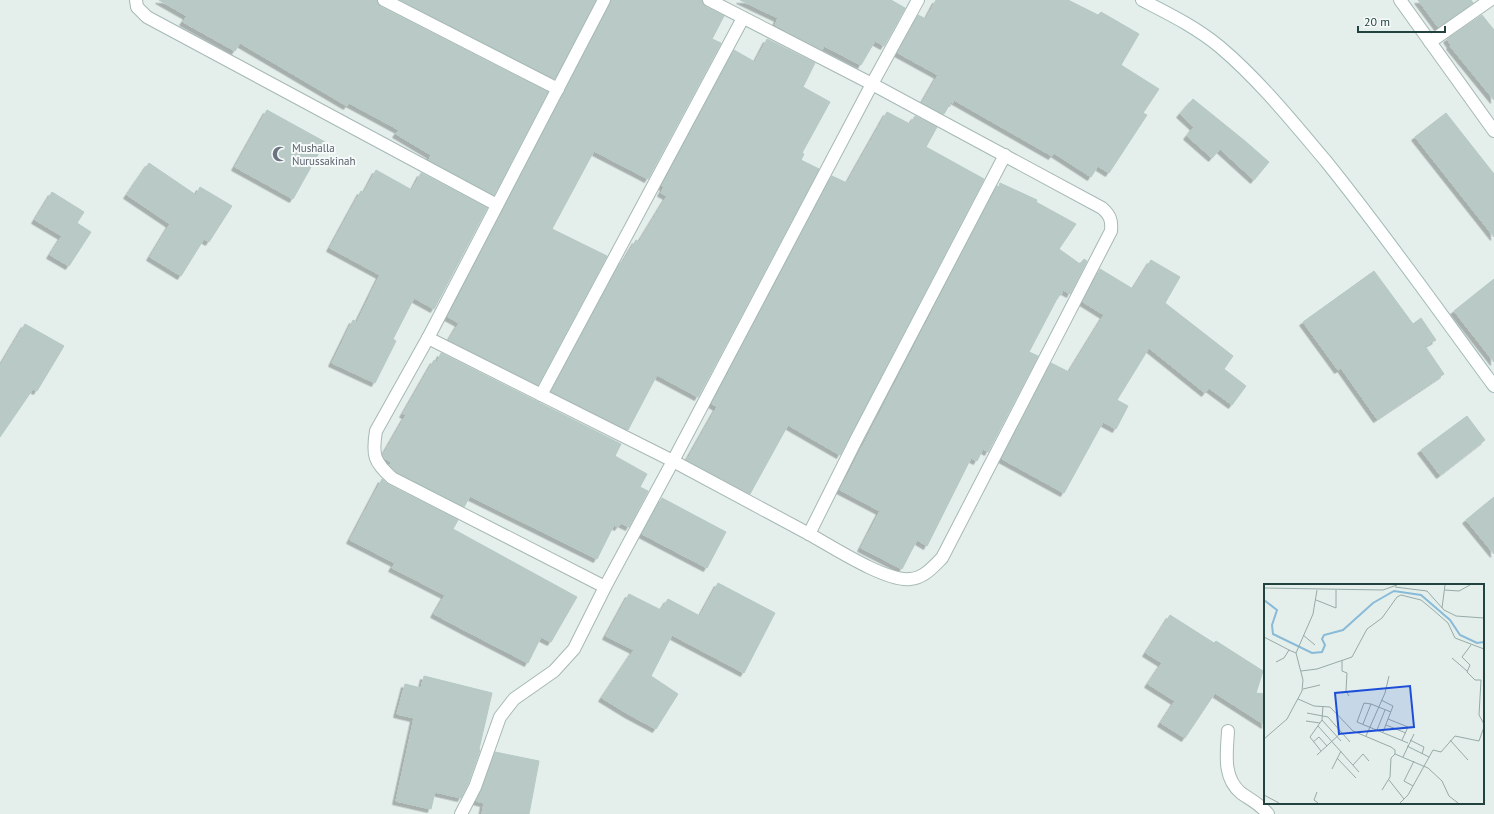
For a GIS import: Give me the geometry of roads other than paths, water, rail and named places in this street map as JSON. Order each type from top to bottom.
[{"type":"street","points":[[136,0],[137,7],[148,17],[497,205]]},
{"type":"street","points":[[384,0],[558,89]]},
{"type":"street","points":[[604,0],[428,338],[376,431],[373,447],[375,457],[381,468],[392,478],[605,587]]},
{"type":"street","points":[[428,338],[673,461],[881,573],[899,580],[911,579],[926,574],[942,558],[1112,231],[1112,222],[1109,214],[1102,208],[1005,155],[872,84],[709,0]]},
{"type":"street","points":[[461,814],[475,787],[500,717],[514,699],[554,671],[574,649],[605,587],[918,0]]},
{"type":"street","points":[[1142,0],[1189,25],[1219,47],[1257,82],[1300,130],[1354,196],[1494,386]]},
{"type":"street","points":[[1400,0],[1494,131]]},
{"type":"street","points":[[1430,42],[1490,0]]},
{"type":"street","points":[[541,395],[743,18]]},
{"type":"street","points":[[809,534],[856,440],[1005,155]]},
{"type":"street","points":[[1228,731],[1228,771],[1233,784],[1241,792],[1261,806],[1268,814]]},
{"type":"place","name":"Mushalla Nurussakinah","points":[[280,154]]}]
